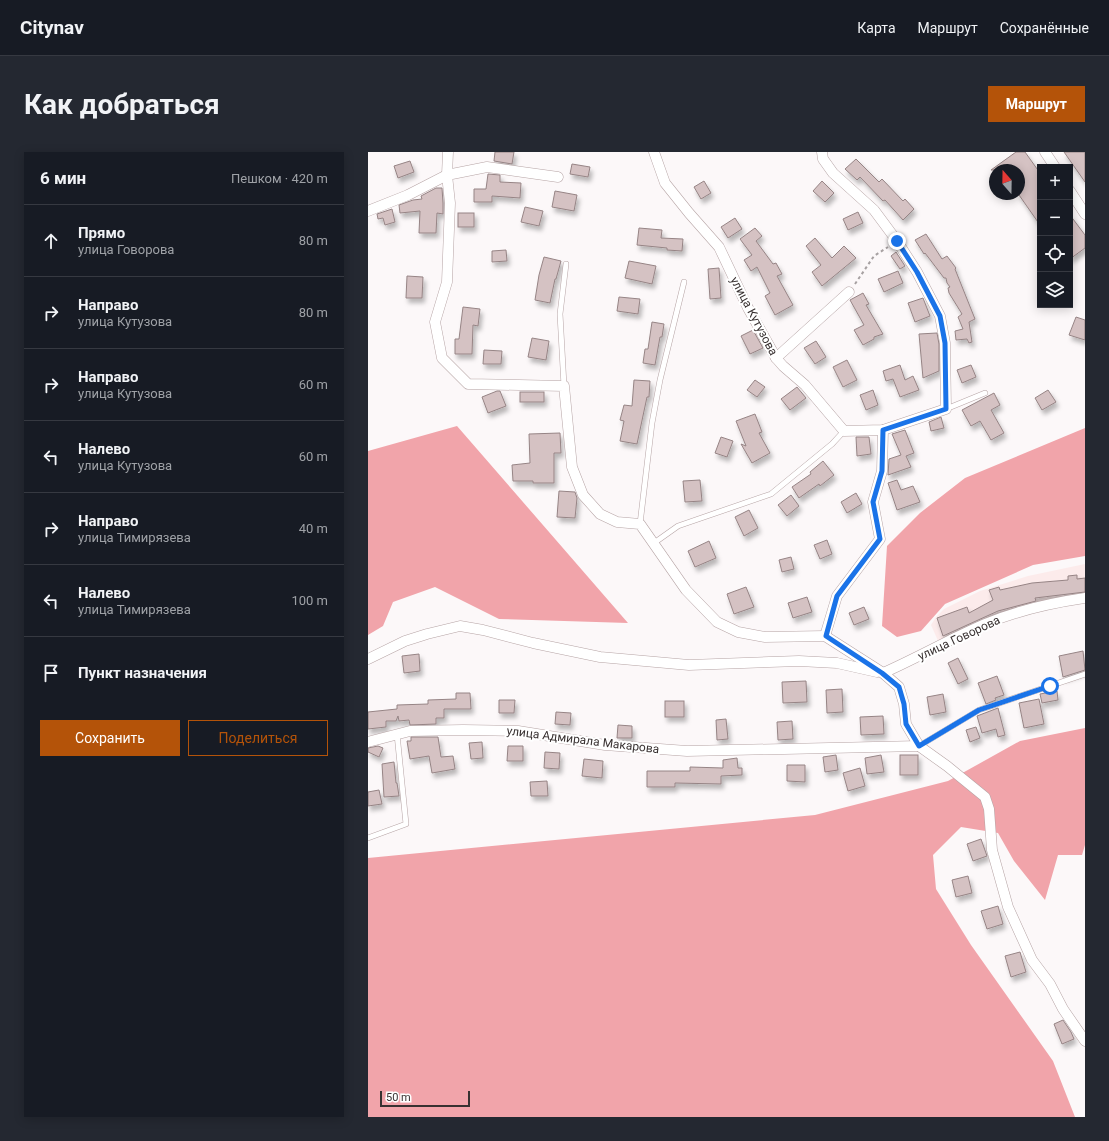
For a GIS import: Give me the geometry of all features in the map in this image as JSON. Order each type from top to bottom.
[{"type":"street","points":[[448,152],[447,175],[450,203],[447,282],[435,322],[442,358],[468,384],[564,386],[572,467],[583,495],[600,514],[618,522],[640,524],[686,590],[716,622],[738,632],[765,637],[826,636],[882,673],[899,687],[904,704],[906,724],[919,746],[947,766],[985,797],[989,809],[992,850],[1008,907],[1032,960],[1050,984],[1063,1009],[1085,1041]]},
{"type":"street","name":"улица Кутузова","points":[[654,152],[665,183],[719,247],[748,308],[776,358],[805,385],[844,431]]},
{"type":"street","points":[[822,152],[823,159],[833,173],[874,210],[897,241],[917,272],[940,316],[945,343],[946,409],[883,430],[844,431]]},
{"type":"street","points":[[1045,152],[1053,164]]},
{"type":"street","points":[[368,211],[408,195],[447,175],[487,167],[558,177]]},
{"type":"street","points":[[1073,196],[1085,214]]},
{"type":"street","points":[[776,358],[850,292]]},
{"type":"street","points":[[826,636],[837,596],[880,539],[873,502],[882,471],[883,430]]},
{"type":"street","name":"улица Говорова","points":[[882,673],[986,624],[1027,610],[1064,601],[1085,598]]},
{"type":"street","points":[[368,660],[405,641],[460,626],[600,657],[689,665],[799,661],[837,663],[882,673]]},
{"type":"street","name":"улица Адмирала Макарова","points":[[368,742],[410,731],[463,730],[518,731],[605,745],[688,751],[919,746]]},
{"type":"lane","points":[[564,386],[560,314],[566,264]]},
{"type":"lane","points":[[640,524],[652,423],[660,380],[684,282]]},
{"type":"lane","points":[[946,409],[984,393]]},
{"type":"lane","points":[[654,542],[678,526],[771,494],[832,444],[844,431]]},
{"type":"lane","points":[[919,746],[979,710],[1085,674]]},
{"type":"lane","points":[[368,838],[406,824],[398,734]]},
{"type":"path","points":[[850,292],[874,256],[897,241]]},
{"type":"shaded area","points":[[457,426],[628,623],[499,619],[435,587],[393,602],[383,626],[368,635],[368,451]]},
{"type":"shaded area","points":[[1085,428],[1085,556],[1033,565],[945,604],[921,631],[897,637],[882,626],[887,546],[920,513],[965,478]]},
{"type":"shaded area","points":[[1085,564],[1085,595],[939,643],[931,625],[944,609],[980,591],[1028,576]]},
{"type":"shaded area","points":[[1085,728],[1085,845],[1082,855],[1058,855],[1045,900],[1014,861],[998,833],[961,827],[933,855],[936,889],[971,945],[1053,1061],[1075,1117],[368,1117],[368,858],[815,815],[948,781],[1020,741]]},
{"type":"building","points":[[495,152],[514,152],[512,164],[494,161]]},
{"type":"building","points":[[1016,152],[1025,152],[1037,169],[1037,221],[1022,200],[1025,200],[1025,164],[999,164]]},
{"type":"building","points":[[1064,152],[1085,152],[1085,182],[1073,164]]},
{"type":"building","points":[[856,159],[879,182],[882,179],[903,201],[905,199],[914,209],[903,220],[885,200],[883,201],[860,177],[857,180],[845,169]]},
{"type":"building","points":[[410,161],[414,172],[398,178],[394,166]]},
{"type":"building","points":[[572,164],[590,167],[588,177],[570,174]]},
{"type":"building","points":[[488,174],[500,175],[500,182],[521,183],[520,198],[492,196],[492,202],[474,202],[474,189],[486,189]]},
{"type":"building","points":[[704,181],[711,193],[701,199],[694,187]]},
{"type":"building","points":[[822,181],[834,193],[825,202],[813,191]]},
{"type":"building","points":[[436,188],[442,188],[443,214],[437,213],[436,233],[419,233],[420,211],[400,213],[399,205],[413,200],[422,199],[421,196]]},
{"type":"building","points":[[555,191],[577,195],[574,211],[552,207]]},
{"type":"building","points":[[525,207],[543,211],[539,226],[521,222]]},
{"type":"building","points":[[392,209],[395,222],[385,225],[383,218],[378,219],[377,214]]},
{"type":"building","points":[[858,212],[863,223],[848,230],[843,219]]},
{"type":"building","points":[[458,213],[474,213],[474,227],[458,227]]},
{"type":"building","points":[[735,218],[742,229],[728,238],[721,227]]},
{"type":"building","points":[[1073,219],[1085,235],[1085,248],[1073,257]]},
{"type":"building","points":[[639,228],[662,230],[661,238],[683,239],[682,251],[637,245]]},
{"type":"building","points":[[755,228],[762,236],[756,241],[773,264],[776,263],[782,274],[777,276],[793,305],[775,315],[765,296],[770,293],[757,267],[751,271],[744,260],[752,255],[740,239]]},
{"type":"building","points":[[926,234],[942,259],[947,256],[956,268],[955,269],[975,319],[969,322],[972,342],[969,343],[967,339],[956,340],[955,331],[963,329],[958,317],[962,314],[949,293],[948,288],[950,287],[946,278],[944,278],[925,253],[924,254],[915,240]]},
{"type":"building","points":[[815,238],[832,258],[844,246],[856,258],[822,286],[812,272],[821,265],[806,246]]},
{"type":"building","points":[[506,250],[507,261],[492,262],[492,251]]},
{"type":"building","points":[[896,252],[905,266],[900,269],[891,256]]},
{"type":"building","points":[[544,257],[561,261],[555,279],[550,303],[535,300],[539,275]]},
{"type":"building","points":[[629,261],[656,266],[652,284],[625,278]]},
{"type":"building","points":[[719,268],[721,298],[710,299],[708,269]]},
{"type":"building","points":[[898,271],[903,283],[884,292],[878,279]]},
{"type":"building","points":[[407,276],[423,277],[422,298],[406,298]]},
{"type":"building","points":[[863,293],[869,304],[866,305],[883,334],[874,337],[874,339],[863,345],[854,330],[864,325],[850,300]]},
{"type":"building","points":[[619,297],[640,299],[638,314],[617,311]]},
{"type":"building","points":[[923,298],[930,316],[915,322],[908,303]]},
{"type":"building","points":[[463,307],[480,309],[478,326],[473,325],[472,354],[455,354],[455,339],[459,339]]},
{"type":"building","points":[[1076,317],[1085,320],[1085,340],[1069,335]]},
{"type":"building","points":[[652,322],[664,324],[655,365],[643,363],[645,349],[648,349]]},
{"type":"building","points":[[753,330],[763,348],[750,354],[741,336]]},
{"type":"building","points":[[937,333],[939,344],[939,371],[923,378],[919,334]]},
{"type":"building","points":[[532,338],[549,341],[546,360],[528,357]]},
{"type":"building","points":[[816,341],[826,357],[815,364],[804,348]]},
{"type":"building","points":[[484,350],[502,351],[501,364],[483,364]]},
{"type":"building","points":[[847,360],[857,380],[843,387],[833,367]]},
{"type":"building","points":[[900,365],[905,380],[913,376],[919,390],[900,397],[893,379],[886,381],[883,371]]},
{"type":"building","points":[[971,365],[976,377],[962,383],[957,370]]},
{"type":"building","points":[[634,380],[650,381],[649,397],[647,397],[637,444],[620,441],[624,421],[620,420],[624,405],[632,406]]},
{"type":"building","points":[[755,380],[765,387],[757,397],[747,390]]},
{"type":"building","points":[[797,387],[806,398],[790,410],[781,399]]},
{"type":"building","points":[[873,390],[878,405],[866,410],[860,395]]},
{"type":"building","points":[[1048,390],[1056,402],[1042,410],[1035,398]]},
{"type":"building","points":[[500,391],[506,406],[488,413],[482,397]]},
{"type":"building","points":[[520,392],[544,392],[544,402],[520,402]]},
{"type":"building","points":[[994,393],[1000,405],[991,410],[1004,433],[991,440],[980,421],[971,426],[962,410]]},
{"type":"building","points":[[755,414],[762,432],[759,433],[770,453],[752,463],[741,444],[746,446],[736,421]]},
{"type":"building","points":[[941,417],[944,428],[931,431],[929,422]]},
{"type":"building","points":[[905,430],[914,453],[906,456],[911,467],[888,475],[889,459],[901,455],[892,434]]},
{"type":"building","points":[[560,433],[561,453],[554,453],[554,483],[513,481],[512,465],[530,463],[529,434]]},
{"type":"building","points":[[721,437],[733,441],[727,457],[715,453]]},
{"type":"building","points":[[856,437],[869,437],[871,454],[857,456]]},
{"type":"building","points":[[823,461],[834,475],[820,486],[819,484],[799,498],[792,487],[811,474],[810,472]]},
{"type":"building","points":[[700,480],[702,501],[685,502],[683,481]]},
{"type":"building","points":[[897,480],[901,490],[913,486],[920,502],[897,510],[888,483]]},
{"type":"building","points":[[559,491],[575,492],[577,498],[575,518],[557,517]]},
{"type":"building","points":[[856,493],[862,504],[847,513],[841,502]]},
{"type":"building","points":[[791,495],[799,506],[787,516],[778,505]]},
{"type":"building","points":[[749,510],[758,528],[744,536],[735,517]]},
{"type":"building","points":[[827,540],[832,554],[820,559],[814,545]]},
{"type":"building","points":[[709,541],[716,558],[695,567],[688,551]]},
{"type":"building","points":[[791,557],[794,569],[782,572],[779,560]]},
{"type":"building","points":[[1077,575],[1077,579],[1085,578],[1085,592],[1035,598],[1036,601],[998,611],[943,636],[937,618],[967,607],[969,613],[993,600],[989,590],[999,587],[1000,590],[1032,583],[1068,580],[1068,576]]},
{"type":"building","points":[[746,587],[754,607],[734,614],[727,594]]},
{"type":"building","points":[[807,597],[812,612],[793,618],[788,603]]},
{"type":"building","points":[[864,607],[869,619],[854,625],[849,613]]},
{"type":"building","points":[[1083,651],[1085,670],[1063,677],[1059,656]]},
{"type":"building","points":[[419,654],[420,671],[404,673],[402,656]]},
{"type":"building","points":[[958,658],[968,679],[958,684],[948,663]]},
{"type":"building","points":[[997,676],[1004,695],[995,698],[996,700],[986,704],[978,683]]},
{"type":"building","points":[[806,681],[807,702],[783,703],[782,682]]},
{"type":"building","points":[[842,689],[843,712],[827,713],[826,690]]},
{"type":"building","points":[[1057,691],[1058,700],[1042,703],[1040,694]]},
{"type":"building","points":[[456,693],[470,693],[471,709],[444,709],[444,718],[436,718],[436,724],[410,725],[409,720],[399,721],[398,716],[396,721],[386,721],[386,727],[368,729],[368,712],[397,709],[397,705],[428,704],[428,700],[456,699]]},
{"type":"building","points":[[943,694],[946,712],[930,715],[927,697]]},
{"type":"building","points":[[1039,699],[1044,724],[1024,728],[1019,703]]},
{"type":"building","points":[[499,700],[515,700],[514,713],[499,713]]},
{"type":"building","points":[[665,701],[684,701],[684,717],[665,717]]},
{"type":"building","points":[[998,708],[1005,735],[998,737],[996,729],[982,733],[977,716]]},
{"type":"building","points":[[556,712],[571,713],[570,725],[555,724]]},
{"type":"building","points":[[883,716],[884,734],[861,735],[860,717]]},
{"type":"building","points":[[726,719],[728,739],[717,740],[716,720]]},
{"type":"building","points":[[792,721],[793,739],[778,740],[777,722]]},
{"type":"building","points":[[618,725],[632,726],[632,738],[617,738]]},
{"type":"building","points":[[976,727],[980,738],[970,742],[966,730]]},
{"type":"building","points":[[411,737],[438,737],[441,757],[453,756],[455,769],[432,773],[429,756],[410,759],[407,741],[411,741]]},
{"type":"building","points":[[482,742],[483,758],[471,759],[469,743]]},
{"type":"building","points":[[378,746],[383,748],[379,757],[368,752],[368,748]]},
{"type":"building","points":[[508,746],[523,746],[523,761],[507,761]]},
{"type":"building","points":[[545,752],[560,753],[559,769],[544,768]]},
{"type":"building","points":[[836,755],[838,770],[825,772],[823,757]]},
{"type":"building","points":[[881,755],[884,772],[867,774],[865,758]]},
{"type":"building","points":[[900,755],[918,755],[918,775],[900,775]]},
{"type":"building","points":[[737,758],[738,768],[742,768],[742,775],[721,776],[721,784],[675,783],[675,787],[647,787],[647,771],[690,771],[690,767],[723,768],[723,760]]},
{"type":"building","points":[[584,759],[603,761],[602,778],[582,776]]},
{"type":"building","points":[[394,762],[399,796],[384,797],[382,764]]},
{"type":"building","points":[[787,765],[805,765],[805,782],[787,781]]},
{"type":"building","points":[[860,768],[865,786],[848,791],[843,773]]},
{"type":"building","points":[[547,781],[548,796],[531,796],[530,782]]},
{"type":"building","points":[[379,790],[382,804],[368,806],[368,792]]},
{"type":"building","points":[[981,839],[987,856],[973,861],[967,844]]},
{"type":"building","points":[[968,876],[972,893],[956,897],[952,880]]},
{"type":"building","points":[[998,906],[1003,924],[987,929],[981,911]]},
{"type":"building","points":[[1020,952],[1026,972],[1011,977],[1005,956]]},
{"type":"building","points":[[1063,1020],[1074,1039],[1062,1044],[1054,1024]]},
{"type":"route","points":[[897,241],[917,272],[940,316],[945,343],[946,409],[883,430],[882,471],[873,502],[880,539],[837,596],[826,636],[882,673],[899,687],[904,704],[906,724],[919,746],[979,710],[1050,686]]}]
